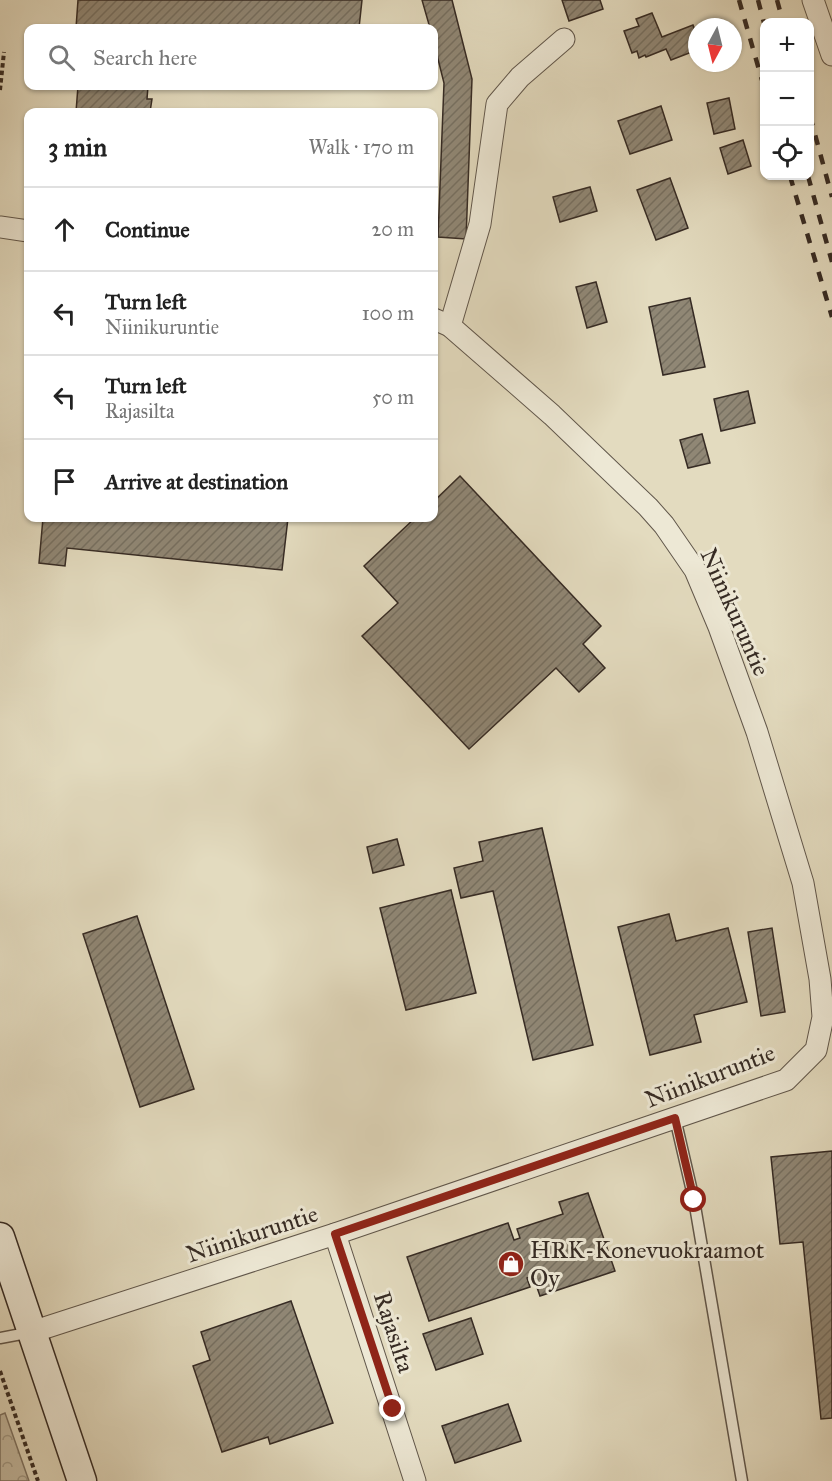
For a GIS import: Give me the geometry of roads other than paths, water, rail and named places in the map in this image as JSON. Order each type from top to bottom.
[{"type":"main road","points":[[0,1237],[82,1481]]},
{"type":"street","points":[[813,0],[832,55]]},
{"type":"street","points":[[442,322],[480,224],[497,104],[520,77],[564,39]]},
{"type":"street","points":[[0,227],[24,230]]},
{"type":"street","name":"Niinikuruntie","points":[[32,1332],[335,1234],[786,1080],[816,1050],[823,1017],[820,979],[803,883],[757,732],[719,627],[695,570],[664,525],[648,507],[552,415],[442,322]]},
{"type":"street","name":"Rajasilta","points":[[335,1234],[415,1481]]},
{"type":"lane","points":[[675,1118],[694,1200],[742,1481]]},
{"type":"lane","points":[[0,1338],[32,1332]]},
{"type":"railway","points":[[739,0],[760,73]]},
{"type":"railway","points":[[758,0],[763,18]]},
{"type":"railway","points":[[777,0],[782,18]]},
{"type":"railway","points":[[813,126],[832,197]]},
{"type":"railway","points":[[791,180],[832,317]]},
{"type":"railway","points":[[809,180],[832,262]]},
{"type":"place","name":"HRK-Konevuokraamot Oy","points":[[511,1264]]}]
